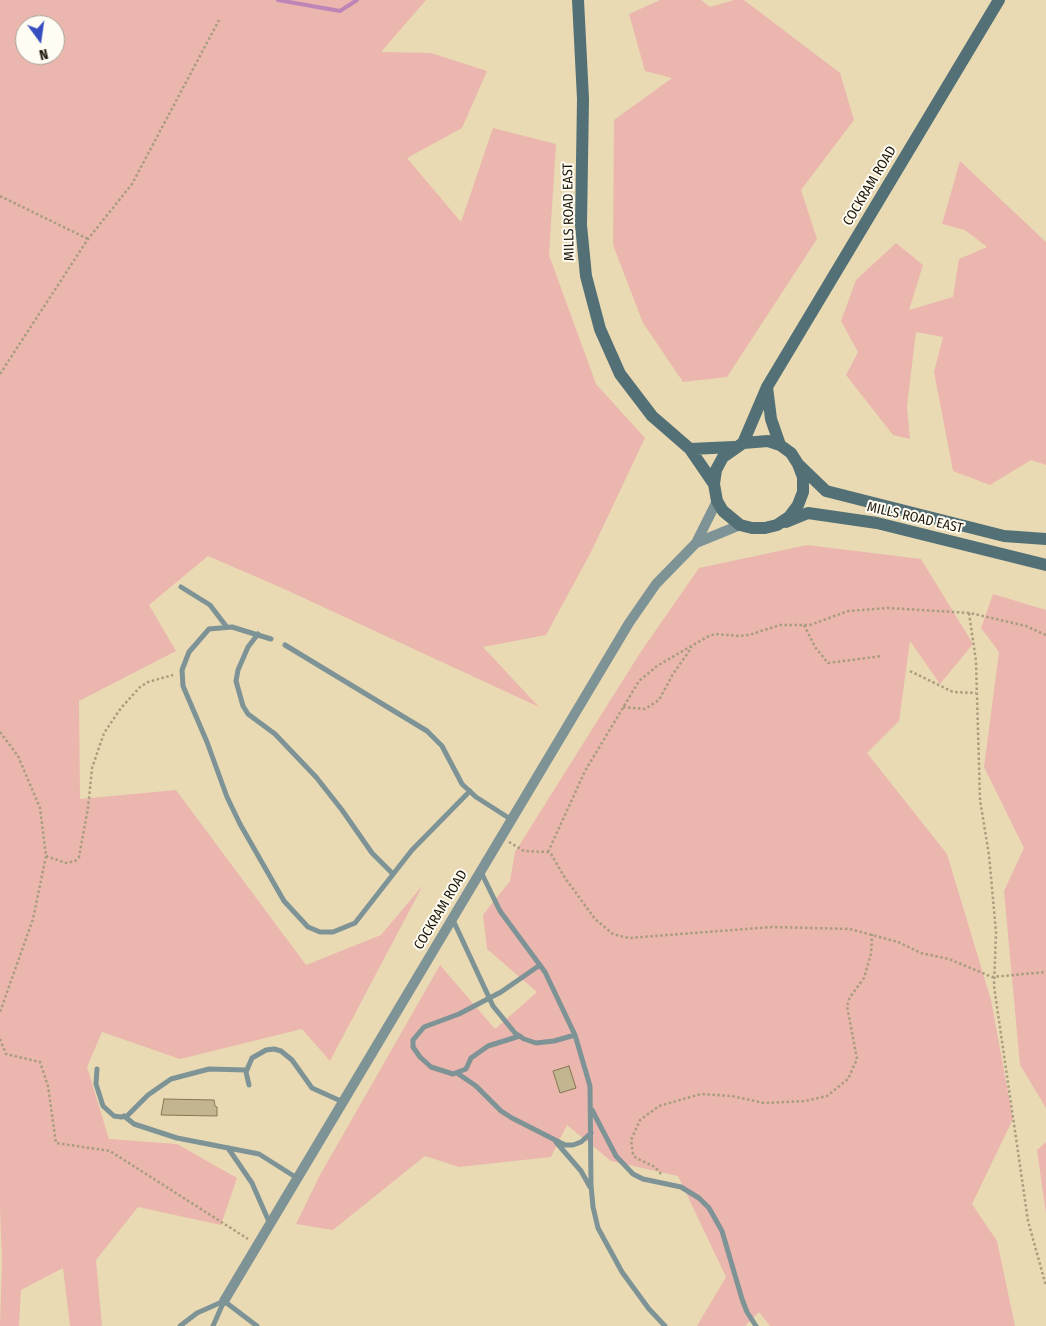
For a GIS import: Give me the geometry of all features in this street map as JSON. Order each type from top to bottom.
[{"type":"main road","name":"MILLS ROAD EAST","points":[[578,0],[583,99],[581,225],[586,276],[600,329],[620,374],[652,416],[690,449],[714,484]]},
{"type":"main road","name":"COCKRAM ROAD","points":[[739,445],[766,387],[999,0]]},
{"type":"main road","points":[[766,387],[771,419],[780,445]]},
{"type":"main road","points":[[690,449],[739,445],[768,440],[780,445],[791,453],[803,477],[803,492],[798,505],[789,516],[777,524],[765,528],[752,528],[740,525],[726,514],[717,501],[714,484],[716,470],[723,457],[739,445]]},
{"type":"main road","name":"MILLS ROAD EAST","points":[[798,464],[826,491],[1004,536],[1046,539]]},
{"type":"main road","name":"MILLS ROAD EAST","points":[[777,524],[808,514],[877,523],[1046,565]]},
{"type":"street","name":"COCKRAM ROAD","points":[[224,1302],[629,623],[656,584],[696,543],[717,501]]},
{"type":"street","name":"COCKRAM ROAD","points":[[696,543],[740,525]]},
{"type":"lane","points":[[181,587],[210,605],[226,626]]},
{"type":"lane","points":[[270,639],[226,626],[209,629],[189,652],[182,673],[187,697],[207,742],[227,797],[284,900],[297,917],[308,927],[320,932],[333,932],[355,923],[412,850],[470,791]]},
{"type":"lane","points":[[258,634],[248,647],[238,670],[236,681],[243,706],[248,714],[275,734],[316,777],[372,853],[393,874]]},
{"type":"lane","points":[[285,645],[427,731],[442,746],[458,777],[470,791],[512,820]]},
{"type":"lane","points":[[481,872],[500,912],[540,965],[576,1035],[590,1086],[592,1108],[591,1189],[596,1221],[608,1249],[638,1295],[665,1326]]},
{"type":"lane","points":[[453,920],[489,998],[508,1025],[520,1036],[536,1042],[554,1041],[576,1035]]},
{"type":"lane","points":[[520,1036],[501,1040],[478,1051],[471,1058],[466,1069],[456,1073],[446,1073],[431,1067],[413,1047],[413,1040],[424,1027],[459,1014],[489,998],[540,965]]},
{"type":"lane","points":[[249,1085],[246,1070],[252,1058],[266,1050],[281,1051],[292,1060],[312,1088],[343,1103]]},
{"type":"lane","points":[[96,1069],[96,1084],[103,1106],[114,1116],[124,1116],[134,1124],[149,1130],[259,1154],[298,1178]]},
{"type":"lane","points":[[124,1116],[171,1078],[209,1069],[246,1070]]},
{"type":"lane","points":[[456,1073],[476,1086],[501,1111],[565,1145],[581,1142],[591,1132]]},
{"type":"lane","points":[[592,1108],[616,1156],[624,1166],[643,1180],[681,1187],[699,1198],[717,1221],[722,1231],[746,1312],[756,1326]]},
{"type":"lane","points":[[554,1140],[581,1171],[591,1189]]},
{"type":"lane","points":[[228,1148],[252,1183],[270,1224]]},
{"type":"lane","points":[[180,1326],[197,1313],[224,1302]]},
{"type":"lane","points":[[213,1326],[224,1302]]},
{"type":"lane","points":[[224,1302],[257,1326]]},
{"type":"path","points":[[0,374],[88,239],[132,184],[219,20]]},
{"type":"path","points":[[0,196],[88,239]]},
{"type":"path","points":[[548,852],[585,770],[640,681],[649,671],[716,634],[740,636],[780,625],[810,625],[848,611],[888,608],[969,613],[1026,626],[1046,634]]},
{"type":"path","points":[[969,613],[976,662],[980,800],[989,855],[996,932],[994,977],[1022,1186],[1028,1221],[1046,1286]]},
{"type":"path","points":[[804,625],[815,647],[828,664],[882,656]]},
{"type":"path","points":[[623,707],[645,709],[659,700],[673,674],[693,645]]},
{"type":"path","points":[[910,670],[953,692],[976,693]]},
{"type":"path","points":[[46,856],[66,863],[75,861],[79,856],[88,808],[92,768],[104,734],[121,708],[130,696],[148,682],[182,673]]},
{"type":"path","points":[[0,732],[18,756],[40,808],[46,856],[33,919],[0,1012]]},
{"type":"path","points":[[502,837],[524,851],[548,852]]},
{"type":"path","points":[[548,852],[595,919],[613,934],[620,936],[629,938],[772,927],[850,928],[898,942],[910,949],[949,959],[994,977],[1046,972]]},
{"type":"path","points":[[667,1183],[655,1167],[636,1158],[633,1154],[631,1140],[632,1134],[647,1113],[659,1106],[701,1094],[732,1096],[764,1104],[816,1100],[827,1096],[848,1079],[857,1059],[847,1006],[850,997],[864,978],[871,954],[872,934]]},
{"type":"path","points":[[0,1039],[6,1054],[40,1062],[48,1086],[56,1143],[110,1151],[258,1245]]},
{"type":"shaded area","points":[[0,0],[426,0],[381,52],[431,53],[487,71],[462,128],[407,158],[461,222],[493,128],[556,144],[549,255],[596,384],[645,438],[591,552],[546,635],[483,647],[539,707],[282,588],[208,556],[149,605],[176,651],[79,701],[80,799],[176,790],[306,965],[381,935],[423,885],[330,1061],[302,1029],[180,1059],[102,1032],[87,1067],[109,1139],[177,1144],[237,1178],[221,1225],[138,1207],[96,1260],[102,1326],[70,1326],[63,1268],[21,1290],[19,1326],[0,1326],[2,1260],[0,1209]]},
{"type":"shaded area","points":[[660,0],[701,0],[710,7],[734,0],[744,0],[840,73],[854,120],[801,190],[817,239],[727,377],[683,382],[643,323],[613,245],[614,120],[672,78],[645,71],[629,14]]},
{"type":"shaded area","points":[[960,161],[1046,242],[1046,465],[1031,460],[990,485],[953,471],[934,372],[943,337],[916,332],[907,406],[910,439],[893,435],[846,375],[858,352],[841,321],[856,280],[896,243],[923,265],[909,310],[953,297],[959,259],[987,247],[965,230],[942,224]]},
{"type":"shaded area","points":[[807,545],[921,559],[973,644],[940,684],[910,641],[899,721],[867,753],[947,854],[991,1000],[1013,1119],[972,1204],[997,1241],[1015,1326],[770,1326],[759,1312],[745,1326],[697,1326],[726,1277],[678,1176],[611,1161],[567,1125],[551,1157],[459,1167],[425,1156],[333,1230],[296,1224],[320,1175],[440,965],[495,1029],[537,992],[487,949],[483,915],[510,881],[515,852],[640,653],[699,568]]},
{"type":"shaded area","points":[[993,594],[1046,610],[1046,1108],[1020,1065],[1004,891],[1024,848],[984,767],[999,652],[981,628]]},
{"type":"shaded area","points":[[1046,1142],[1046,1214],[1037,1150]]},
{"type":"building","points":[[569,1066],[576,1088],[560,1093],[553,1071]]},
{"type":"building","points":[[164,1099],[214,1100],[217,1107],[217,1116],[161,1115]]},
{"type":"waterway","points":[[278,0],[340,11],[357,0]]}]
